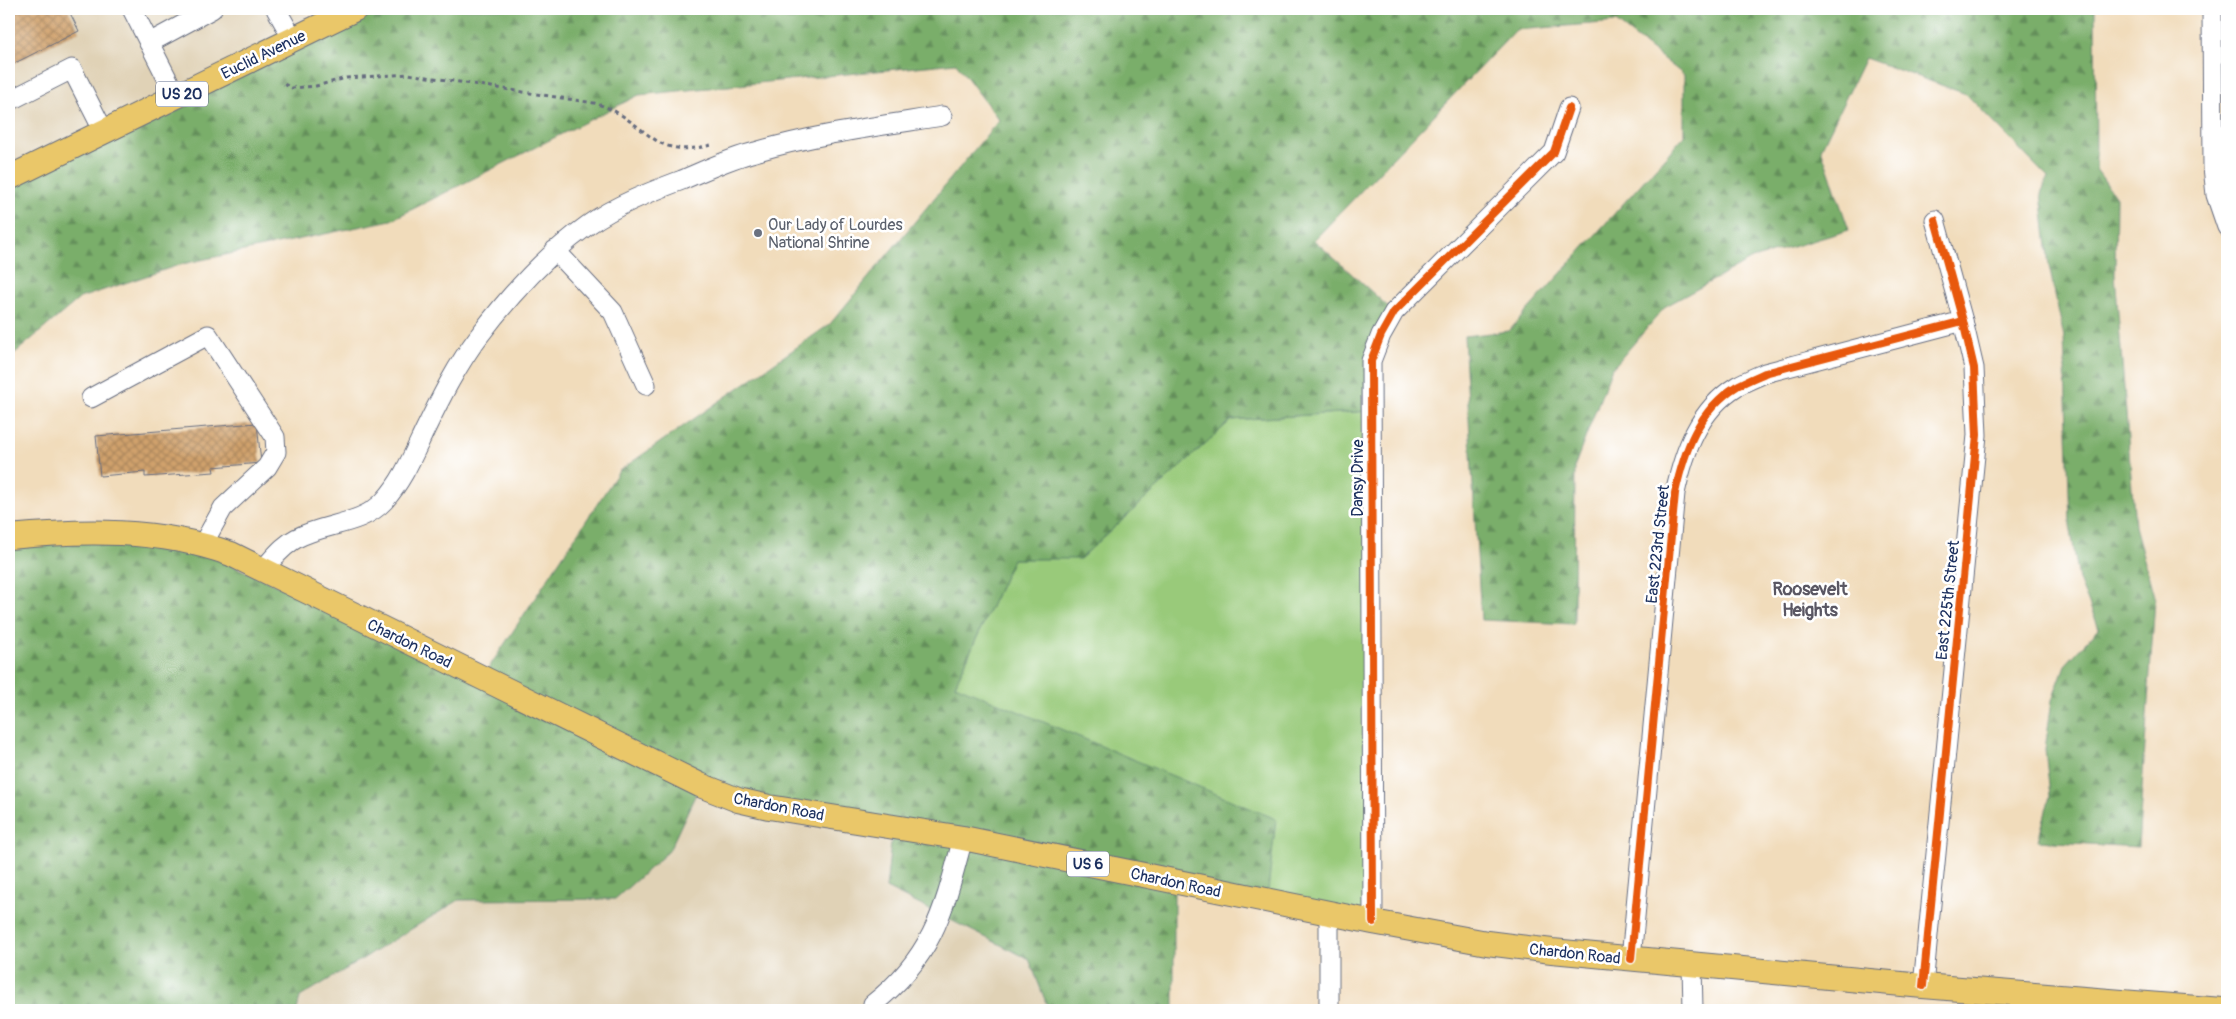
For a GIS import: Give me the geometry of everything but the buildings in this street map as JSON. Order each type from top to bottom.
[{"type":"main road","name":"Euclid Avenue","points":[[9,178],[355,9]]},
{"type":"main road","name":"Chardon Road","points":[[9,537],[68,531],[109,532],[171,538],[203,544],[231,554],[700,785],[730,797],[769,807],[963,838],[1328,913],[1487,943],[1631,959],[1923,986],[2084,1005],[2222,1010]]},
{"type":"street","points":[[132,9],[176,96]]},
{"type":"street","points":[[149,43],[212,9]]},
{"type":"street","points":[[276,9],[293,39]]},
{"type":"street","points":[[2212,9],[2213,167],[2216,195],[2227,224]]},
{"type":"street","points":[[9,102],[72,69],[104,132]]},
{"type":"street","name":"Dansy Drive","points":[[1373,922],[1371,361],[1381,335],[1394,312],[1554,152],[1569,108]]},
{"type":"street","points":[[262,570],[282,548],[297,538],[361,517],[382,504],[394,490],[404,473],[448,382],[479,336],[525,281],[555,250],[606,213],[654,190],[752,152],[829,133],[942,116]]},
{"type":"street","name":"East 225th Street","points":[[1923,986],[1977,435],[1974,368],[1936,220]]},
{"type":"street","points":[[555,250],[613,312],[646,384]]},
{"type":"street","name":"East 223rd Street","points":[[1631,959],[1675,494],[1683,458],[1695,430],[1714,404],[1736,386],[1765,373],[1963,321]]},
{"type":"street","points":[[91,398],[208,335],[274,437],[276,452],[266,467],[223,508],[203,544]]},
{"type":"street","points":[[869,1008],[892,989],[907,973],[927,943],[946,903],[963,838]]},
{"type":"street","points":[[1328,913],[1329,1010]]},
{"type":"street","points":[[1692,965],[1693,1010]]},
{"type":"path","points":[[284,84],[292,88],[316,86],[346,78],[408,74],[594,102],[616,112],[656,142],[676,148],[697,149],[714,144]]},
{"type":"shaded area","points":[[9,9],[304,9],[314,29],[9,178]]},
{"type":"shaded area","points":[[700,785],[894,825],[886,888],[1029,959],[1049,1010],[297,1010],[300,997],[459,900],[615,899]]},
{"type":"green space","points":[[355,9],[2095,9],[2096,169],[2116,197],[2115,274],[2135,526],[2155,600],[2138,847],[2038,841],[2050,796],[2045,749],[2052,700],[2065,665],[2099,628],[2079,580],[2070,525],[2064,337],[2049,266],[2041,193],[2048,178],[1966,94],[1865,58],[1821,149],[1849,230],[1752,259],[1666,306],[1611,370],[1575,465],[1574,624],[1481,620],[1464,336],[1509,331],[1684,136],[1684,75],[1616,22],[1516,30],[1314,240],[1394,312],[1381,335],[1371,411],[1231,420],[1080,559],[1013,559],[955,685],[1276,819],[1267,900],[1174,881],[1174,1010],[1049,1010],[1029,959],[886,888],[893,825],[700,785],[669,851],[615,899],[459,900],[300,997],[297,1010],[9,1010],[9,537],[171,538],[482,678],[619,471],[830,324],[999,120],[956,63],[639,95],[391,220],[182,264],[80,298],[9,358],[9,178]]},
{"type":"green space","points":[[1371,411],[1373,922],[1267,900],[955,685],[1013,559],[1081,558],[1231,420]]},
{"type":"cycle path","points":[[1373,922],[1371,361],[1381,335],[1394,312],[1554,152],[1569,108]]},
{"type":"cycle path","points":[[1923,986],[1977,435],[1974,368],[1935,220]]},
{"type":"cycle path","points":[[1631,959],[1675,493],[1683,462],[1695,433],[1712,407],[1724,396],[1737,386],[1765,373],[1963,321]]},
{"type":"place","name":"Our Lady of Lourdes National Shrine","points":[[758,233]]},
{"type":"district","name":"Roosevelt Heights","points":[[1810,599]]}]
